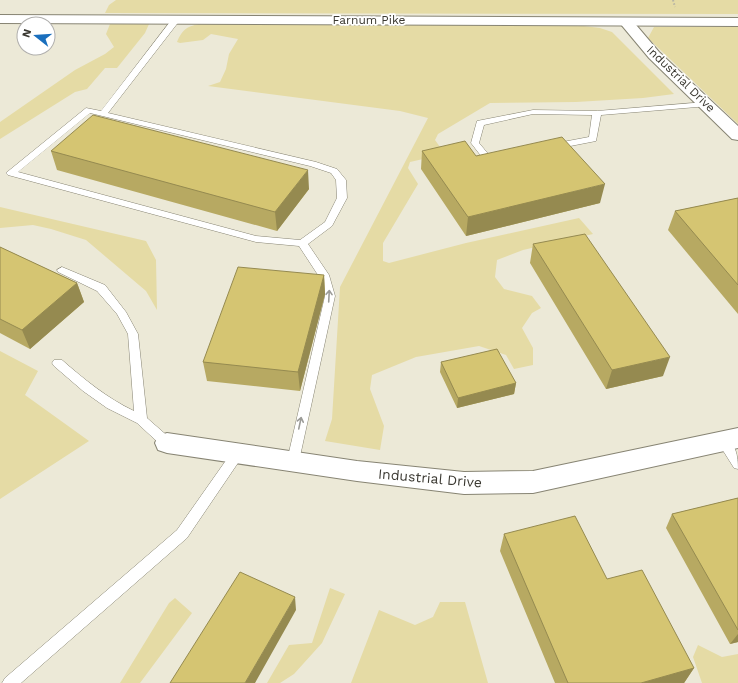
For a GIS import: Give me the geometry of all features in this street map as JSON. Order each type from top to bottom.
[{"type":"main road","name":"Farnum Pike","points":[[0,19],[738,22]]},
{"type":"main road","name":"Industrial Drive","points":[[626,22],[654,55],[738,135]]},
{"type":"main road","name":"Industrial Drive","points":[[167,442],[292,461],[464,483],[533,482],[730,440]]},
{"type":"lane","points":[[103,114],[176,20]]},
{"type":"lane","points":[[503,156],[488,159],[475,143],[480,123],[532,112],[597,113],[706,104]]},
{"type":"lane","points":[[89,110],[103,114],[312,164],[334,171],[341,180],[342,198],[329,224],[302,243],[256,239],[11,173],[89,110]]},
{"type":"lane","points":[[548,148],[593,139],[597,113]]},
{"type":"lane","points":[[292,461],[330,296],[330,288],[326,279],[302,243]]},
{"type":"lane","points":[[62,270],[101,288],[121,312],[133,334],[142,420]]},
{"type":"lane","points":[[58,363],[87,388],[110,405],[142,420],[167,442]]},
{"type":"lane","points":[[730,440],[738,464]]},
{"type":"lane","points":[[10,683],[182,534],[238,453]]},
{"type":"shaded area","points":[[116,0],[738,0],[738,14],[105,13],[109,5]]},
{"type":"shaded area","points":[[202,23],[584,26],[600,28],[612,32],[674,94],[643,98],[576,102],[490,103],[438,134],[435,140],[445,154],[410,162],[408,168],[418,184],[383,243],[383,261],[389,263],[466,243],[579,218],[593,234],[523,250],[497,260],[495,277],[504,289],[532,296],[541,308],[532,313],[522,328],[533,348],[533,365],[514,369],[506,355],[479,346],[416,357],[372,375],[370,389],[384,426],[380,450],[325,441],[332,419],[340,287],[428,118],[400,111],[208,86],[220,82],[226,69],[229,54],[238,39],[211,34],[203,40],[180,43],[177,42],[181,34],[186,29]]},
{"type":"shaded area","points":[[110,24],[149,24],[145,33],[117,68],[105,68],[87,89],[75,92],[0,139],[0,122],[75,70],[105,54],[114,47],[106,34]]},
{"type":"shaded area","points":[[654,27],[738,27],[738,124],[648,38]]},
{"type":"shaded area","points":[[0,207],[146,241],[156,260],[157,310],[146,291],[86,240],[33,225],[0,228]]},
{"type":"shaded area","points":[[0,351],[38,371],[25,395],[89,441],[0,499]]},
{"type":"shaded area","points":[[330,588],[345,594],[322,643],[294,674],[280,683],[267,683],[289,645],[312,643]]},
{"type":"shaded area","points":[[175,598],[192,613],[140,683],[120,683],[169,603]]},
{"type":"shaded area","points":[[440,602],[465,602],[488,683],[351,683],[379,610],[415,625],[433,617]]},
{"type":"shaded area","points":[[698,645],[722,657],[738,654],[738,683],[702,683],[693,657]]},
{"type":"building","points":[[93,115],[308,170],[275,212],[51,151]]},
{"type":"building","points":[[562,137],[605,184],[468,217],[422,151],[465,141],[476,156]]},
{"type":"building","points":[[738,198],[738,285],[675,211]]},
{"type":"building","points":[[585,234],[670,357],[612,370],[533,244]]},
{"type":"building","points":[[0,247],[77,283],[22,330],[0,319]]},
{"type":"building","points":[[238,267],[324,275],[298,372],[203,362]]},
{"type":"building","points":[[497,349],[516,383],[458,398],[441,362]]},
{"type":"building","points":[[738,498],[738,630],[672,514]]},
{"type":"building","points":[[575,516],[607,579],[642,570],[694,668],[641,683],[568,683],[504,534]]},
{"type":"building","points":[[240,572],[295,597],[245,683],[170,683]]}]
